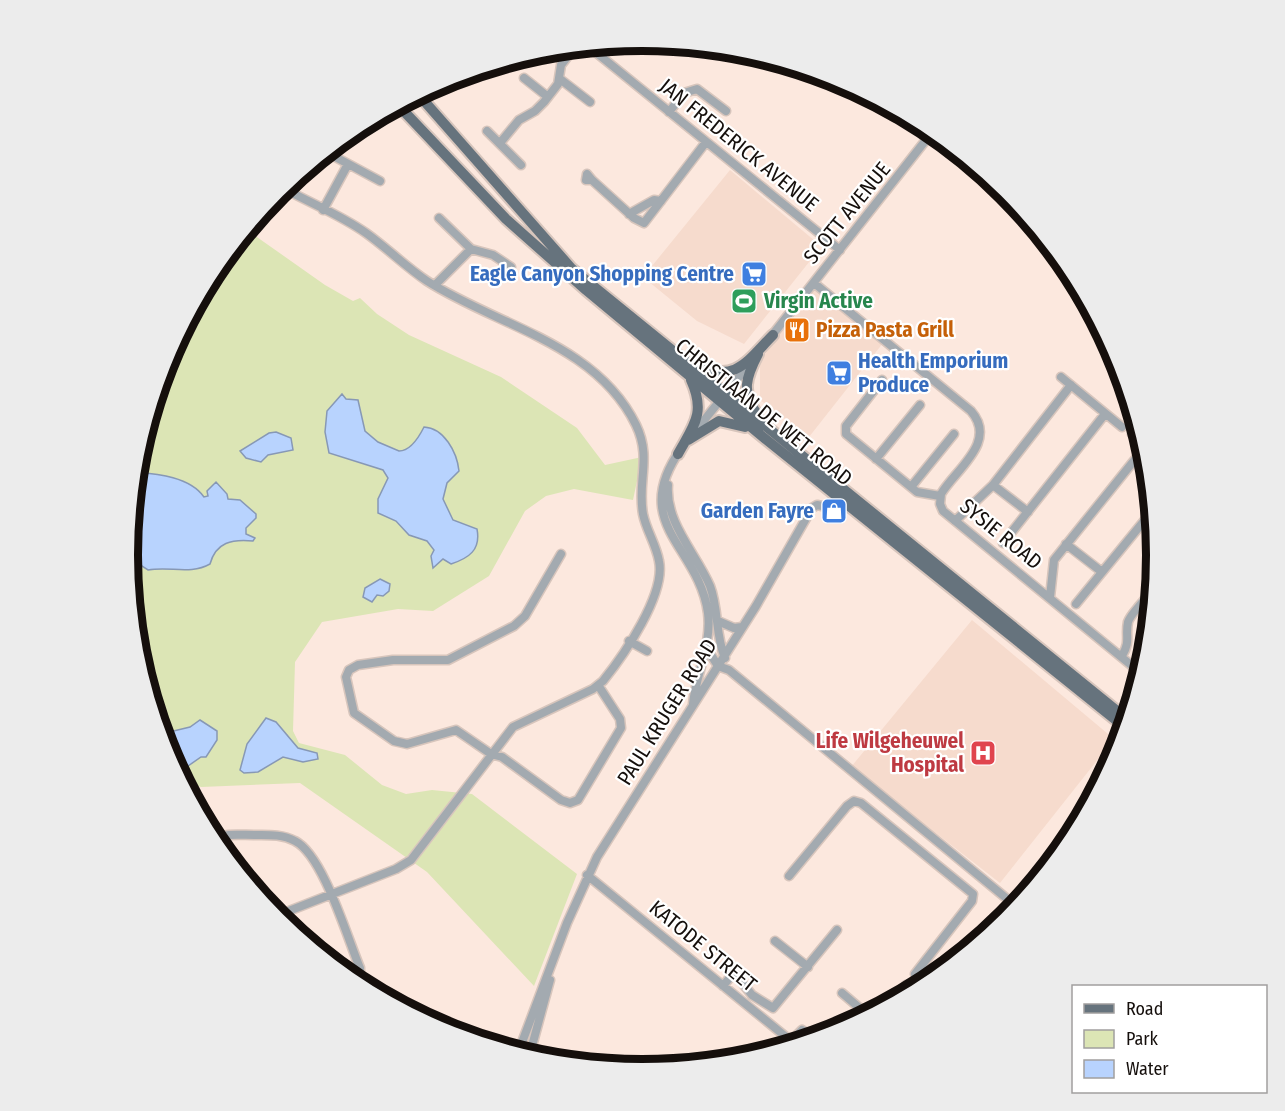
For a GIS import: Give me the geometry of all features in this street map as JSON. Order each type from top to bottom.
[{"type":"main road","name":"CHRISTIAAN DE WET ROAD","points":[[424,101],[560,257],[666,345],[722,397],[1119,722]]},
{"type":"main road","name":"CHRISTIAAN DE WET ROAD","points":[[404,111],[506,219],[691,378],[722,397]]},
{"type":"main road","points":[[666,345],[704,368],[722,374],[742,365],[773,334]]},
{"type":"main road","points":[[760,351],[746,379],[745,392],[766,433]]},
{"type":"main road","points":[[678,454],[694,426],[699,409],[699,397],[691,378]]},
{"type":"main road","points":[[688,440],[713,423],[726,421],[766,433]]},
{"type":"main road","name":"CHRISTIAAN DE WET ROAD","points":[[766,433],[1121,715]]},
{"type":"street","name":"JAN FREDERICK AVENUE","points":[[597,53],[840,250]]},
{"type":"street","points":[[500,144],[519,120],[535,111],[548,97],[560,80],[561,68],[568,57]]},
{"type":"street","points":[[551,62],[561,68]]},
{"type":"street","points":[[524,78],[548,97]]},
{"type":"street","points":[[560,80],[590,102]]},
{"type":"street","points":[[669,112],[684,93],[697,89],[726,111]]},
{"type":"street","points":[[488,131],[521,165]]},
{"type":"street","name":"SCOTT AVENUE","points":[[667,476],[688,440],[927,139]]},
{"type":"street","points":[[592,180],[629,214],[644,223],[706,142]]},
{"type":"street","points":[[334,156],[380,180]]},
{"type":"street","points":[[323,210],[348,164]]},
{"type":"street","points":[[286,912],[396,869],[411,860],[491,754],[517,724],[598,685],[654,600],[660,578],[659,561],[642,510],[645,452],[635,423],[617,394],[581,363],[537,334],[504,322],[435,285],[366,233],[292,193]]},
{"type":"street","points":[[629,214],[654,200],[661,201]]},
{"type":"street","points":[[439,218],[471,249],[493,255],[511,267]]},
{"type":"street","points":[[435,285],[471,249]]},
{"type":"street","name":"SYSIE ROAD","points":[[814,283],[971,411],[977,420],[980,434],[977,447],[940,496],[941,507],[955,521],[1134,667]]},
{"type":"street","points":[[1061,377],[1122,427]]},
{"type":"street","points":[[882,380],[845,430],[849,437],[922,495],[940,496]]},
{"type":"street","points":[[955,521],[993,485],[1071,385]]},
{"type":"street","points":[[876,459],[920,405]]},
{"type":"street","points":[[1003,543],[1105,414]]},
{"type":"street","points":[[911,487],[954,434]]},
{"type":"street","points":[[1050,597],[1052,565],[1066,544],[1137,456]]},
{"type":"street","points":[[667,476],[668,500],[672,516],[710,586],[729,670]]},
{"type":"street","points":[[667,476],[663,482],[663,516],[671,538],[696,577],[705,598],[709,628],[693,704]]},
{"type":"street","points":[[993,485],[1028,512]]},
{"type":"street","name":"PAUL KRUGER ROAD","points":[[521,1045],[587,875],[742,627],[812,508],[817,505],[827,507]]},
{"type":"street","points":[[1076,604],[1146,519]]},
{"type":"street","points":[[1066,544],[1102,572]]},
{"type":"street","points":[[561,554],[525,616],[514,626],[448,660],[389,661],[355,666],[347,674],[354,713],[390,739],[407,744],[456,730],[491,754],[502,757],[561,800],[567,803],[576,802],[621,728],[620,719],[598,685]]},
{"type":"street","points":[[1122,656],[1129,641],[1128,622],[1145,599]]},
{"type":"street","points":[[1140,605],[1144,608]]},
{"type":"street","points":[[718,621],[734,628],[742,627]]},
{"type":"street","points":[[629,641],[647,651]]},
{"type":"street","points":[[706,647],[718,666],[729,670],[1010,901]]},
{"type":"street","points":[[789,876],[814,844],[854,801],[861,802],[966,887],[974,897],[915,974]]},
{"type":"street","points":[[223,837],[271,835],[292,839],[306,848],[315,859],[360,968],[360,974]]},
{"type":"street","points":[[916,848],[927,835]]},
{"type":"street","name":"KATODE STREET","points":[[587,875],[788,1038]]},
{"type":"street","points":[[723,986],[731,976],[736,975],[752,995],[772,1009],[837,930]]},
{"type":"street","points":[[775,941],[808,967]]},
{"type":"street","name":"PAUL KRUGER ROAD","points":[[531,1047],[555,954]]},
{"type":"street","points":[[842,993],[862,1010]]},
{"type":"shaded area","points":[[730,170],[815,241],[817,252],[744,344],[697,321],[643,277]]},
{"type":"shaded area","points":[[815,287],[883,343],[809,437],[760,400],[760,361]]},
{"type":"shaded area","name":"Life Wilgeheuwel Hospital","points":[[972,620],[1113,738],[1000,883],[851,767]]},
{"type":"green space","points":[[253,234],[325,285],[353,301],[360,298],[377,314],[409,335],[501,377],[577,428],[605,465],[642,457],[633,500],[574,489],[546,496],[525,511],[489,576],[433,611],[398,609],[322,622],[295,662],[293,731],[299,743],[345,755],[382,785],[406,794],[432,790],[472,794],[577,874],[534,986],[427,872],[300,783],[201,787],[193,784],[176,749],[155,686],[148,654],[139,588],[139,523],[142,490],[155,425],[176,362],[206,303],[223,275]]},
{"type":"water","points":[[342,394],[346,399],[358,400],[365,431],[378,442],[399,451],[407,449],[414,443],[424,427],[438,432],[448,442],[459,471],[447,483],[443,499],[453,520],[477,529],[475,548],[468,556],[451,564],[443,559],[433,568],[431,556],[434,550],[427,541],[409,535],[396,521],[378,513],[378,499],[388,478],[383,470],[329,453],[325,432],[327,411]]},
{"type":"water","points":[[276,432],[291,438],[293,450],[268,455],[261,462],[246,458],[240,451],[269,433]]},
{"type":"water","points":[[145,473],[182,481],[198,490],[204,497],[208,496],[207,491],[216,482],[227,494],[228,499],[240,500],[256,514],[256,518],[246,528],[246,534],[255,538],[253,541],[226,544],[216,551],[210,564],[187,570],[148,570],[138,564],[138,556]]},
{"type":"water","points":[[380,579],[390,584],[389,591],[383,596],[377,595],[372,602],[363,597],[365,588]]},
{"type":"water","points":[[266,718],[276,722],[298,748],[317,753],[318,759],[303,762],[283,757],[258,772],[244,773],[240,770],[247,744]]},
{"type":"water","points":[[200,720],[217,731],[217,740],[206,757],[201,757],[188,766],[183,765],[170,732],[190,727]]},
{"type":"place","name":"Eagle Canyon Shopping Centre","points":[[754,274]]},
{"type":"place","name":"Virgin Active","points":[[744,301]]},
{"type":"place","name":"Pizza Pasta Grill","points":[[797,330]]},
{"type":"place","name":"Health Emporium Produce","points":[[839,373]]},
{"type":"place","name":"Garden Fayre","points":[[834,511]]},
{"type":"place","name":"Life Wilgeheuwel Hospital","points":[[983,753]]}]
